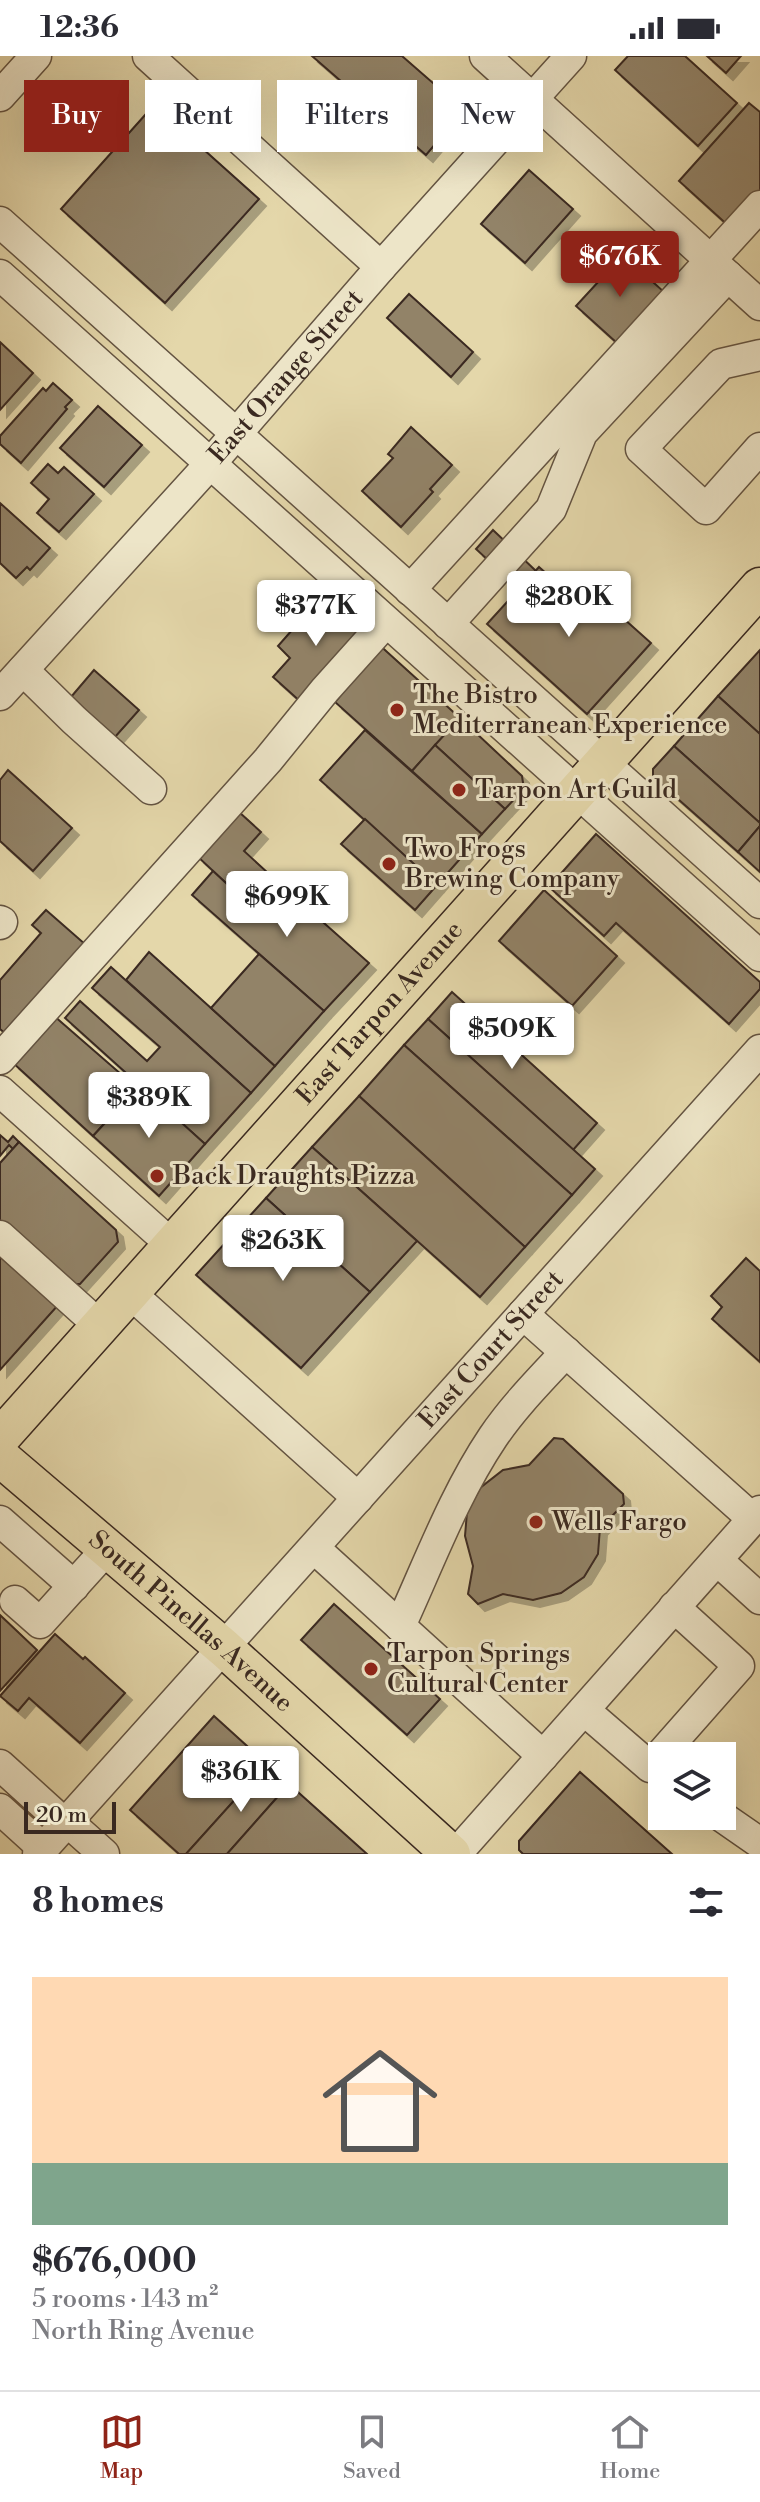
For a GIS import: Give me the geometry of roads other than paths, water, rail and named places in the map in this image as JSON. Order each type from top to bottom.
[{"type":"main road","name":"East Tarpon Avenue","points":[[0,1438],[760,587]]},
{"type":"main road","name":"South Pinellas Avenue","points":[[0,1457],[224,1648],[454,1854]]},
{"type":"street","points":[[0,96],[36,56]]},
{"type":"street","points":[[148,56],[381,267]]},
{"type":"street","points":[[485,56],[511,80]]},
{"type":"street","name":"East Orange Street","points":[[543,87],[571,56]]},
{"type":"street","points":[[543,109],[760,305]]},
{"type":"street","name":"East Orange Street","points":[[0,695],[210,464],[484,152]]},
{"type":"street","points":[[448,624],[551,509],[582,433],[719,268],[760,206]]},
{"type":"street","points":[[0,222],[760,903]]},
{"type":"street","points":[[410,590],[719,268]]},
{"type":"street","points":[[0,275],[760,956]]},
{"type":"street","points":[[760,355],[721,364],[641,449],[706,509],[760,448]]},
{"type":"street","points":[[0,1059],[268,760],[386,622]]},
{"type":"street","points":[[23,670],[151,789]]},
{"type":"street","name":"East Court Street","points":[[40,1851],[760,1050]]},
{"type":"street","points":[[0,1091],[172,1245]]},
{"type":"street","points":[[0,1236],[100,1326]]},
{"type":"street","points":[[130,1293],[358,1498]]},
{"type":"street","points":[[454,1854],[756,1515],[523,1314]]},
{"type":"street","points":[[400,1626],[477,1462],[521,1401],[566,1352]]},
{"type":"street","points":[[0,1521],[74,1586]]},
{"type":"street","points":[[314,1548],[543,1756]]},
{"type":"street","points":[[15,1601],[40,1623],[107,1549]]},
{"type":"street","points":[[717,1560],[760,1599]]},
{"type":"street","points":[[674,1607],[739,1666],[679,1742]]},
{"type":"street","points":[[584,1710],[648,1764]]},
{"type":"street","points":[[0,1765],[104,1854]]},
{"type":"street","points":[[0,1809],[40,1851]]},
{"type":"street","points":[[736,1826],[760,1843]]},
{"type":"place","name":"The Bistro Mediterranean Experience","points":[[397,710]]},
{"type":"place","name":"Tarpon Art Guild","points":[[459,790]]},
{"type":"place","name":"Two Frogs Brewing Company","points":[[389,864]]},
{"type":"place","name":"Back Draughts Pizza","points":[[157,1176]]},
{"type":"place","name":"Wells Fargo","points":[[536,1522]]},
{"type":"place","name":"Tarpon Springs Cultural Center","points":[[371,1669]]}]
